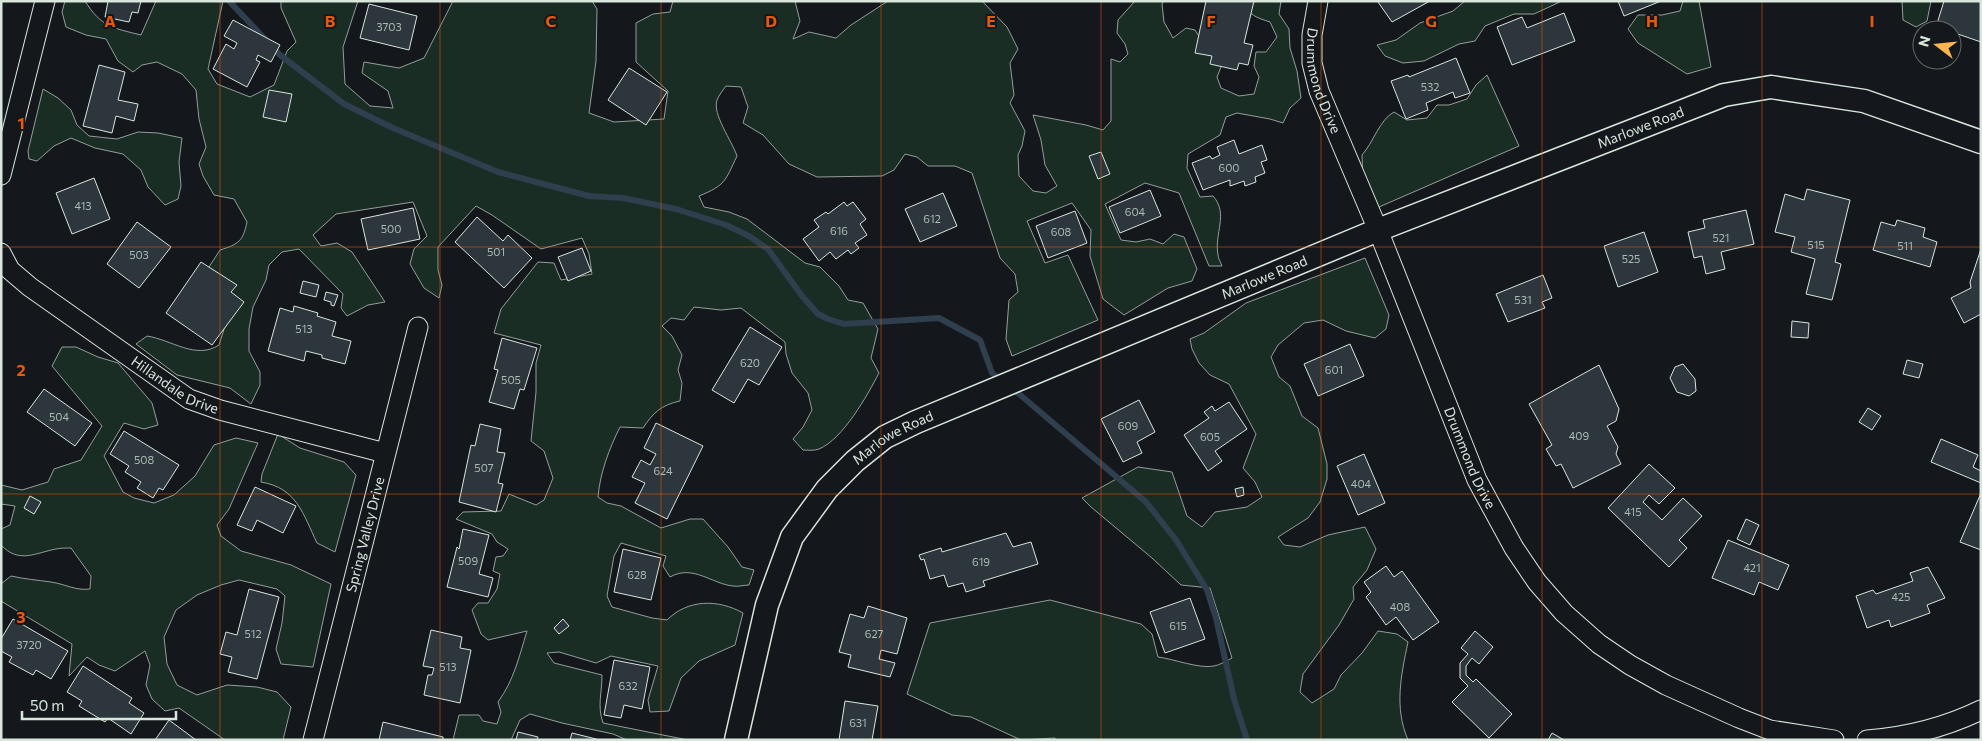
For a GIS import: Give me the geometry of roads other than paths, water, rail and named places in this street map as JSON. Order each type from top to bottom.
[{"type":"street","points":[[1,175],[45,1]]},
{"type":"street","name":"Drummond Drive","points":[[1318,1],[1312,35],[1312,63],[1319,91],[1378,230],[1477,480],[1520,558],[1537,582],[1564,613],[1599,644],[1630,665],[1678,691],[1770,730],[1834,740]]},
{"type":"street","name":"Marlowe Road","points":[[736,740],[767,605],[792,537],[827,490],[855,461],[885,437],[916,422],[1378,230],[1724,95],[1771,87],[1864,101],[1981,142]]},
{"type":"street","name":"Hillandale Drive","points":[[1,252],[10,270],[30,287],[190,399],[220,410],[386,453]]},
{"type":"street","name":"Spring Valley Drive","points":[[313,740],[418,327]]},
{"type":"street","points":[[1867,740],[1884,739],[1926,730],[1981,710]]},
{"type":"waterway","points":[[229,1],[280,55],[344,104],[393,128],[498,172],[589,196],[623,198],[676,209],[726,225],[749,236],[768,249],[802,296],[818,314],[844,324],[939,318],[980,340],[992,373],[1002,381]]},
{"type":"waterway","points":[[1012,388],[1146,502],[1176,540],[1207,590],[1216,618],[1234,699],[1247,740]]}]
